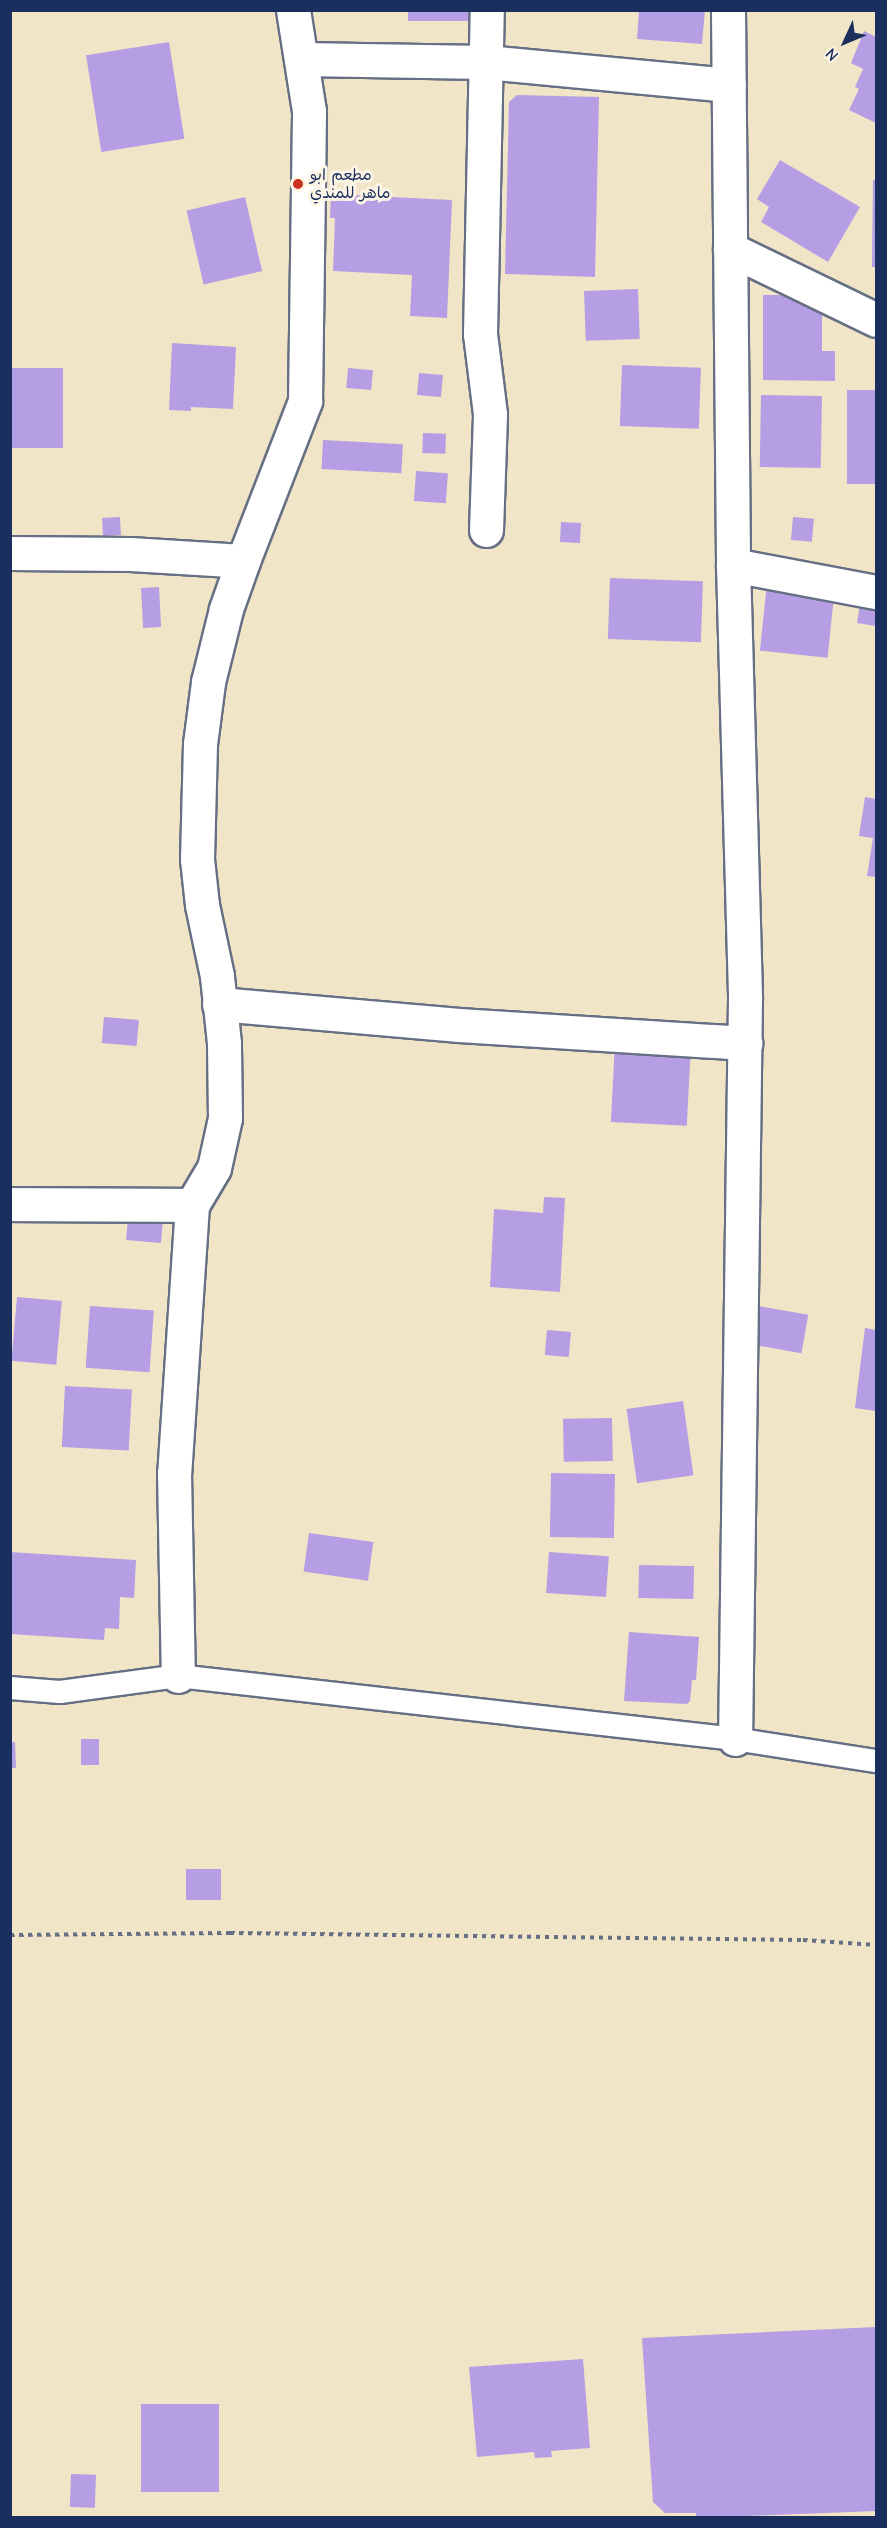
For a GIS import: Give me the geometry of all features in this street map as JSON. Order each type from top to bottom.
[{"type":"street","points":[[178,1676],[174,1473],[192,1205],[214,1168],[225,1118],[224,1043],[197,860],[201,744],[208,682],[226,609],[305,401],[309,111],[293,10]]},
{"type":"street","points":[[486,530],[490,414],[480,334],[487,10]]},
{"type":"street","points":[[728,10],[734,565],[745,1043],[735,1739]]},
{"type":"street","points":[[301,59],[486,62],[729,85]]},
{"type":"street","points":[[730,249],[876,320]]},
{"type":"street","points":[[10,553],[130,554],[243,561]]},
{"type":"street","points":[[734,565],[876,592]]},
{"type":"street","points":[[219,1004],[459,1025],[745,1043]]},
{"type":"street","points":[[10,1204],[192,1205]]},
{"type":"lane","points":[[10,1688],[60,1692],[178,1676],[735,1739],[876,1761]]},
{"type":"path","points":[[10,1935],[230,1933],[803,1940],[876,1945]]},
{"type":"building","points":[[408,10],[475,10],[475,21],[408,21]]},
{"type":"building","points":[[639,10],[705,10],[702,44],[637,39]]},
{"type":"building","points":[[864,31],[876,37],[876,123],[849,110],[859,89],[855,87],[863,69],[851,63]]},
{"type":"building","points":[[169,42],[184,139],[101,152],[86,55]]},
{"type":"building","points":[[517,95],[599,97],[595,277],[505,274],[509,102]]},
{"type":"building","points":[[780,160],[860,207],[828,262],[761,222],[769,207],[757,199]]},
{"type":"building","points":[[873,180],[876,180],[876,267],[872,267]]},
{"type":"building","points":[[331,194],[452,200],[447,318],[410,316],[412,275],[333,271],[335,218],[330,218]]},
{"type":"building","points":[[245,197],[262,271],[204,285],[187,210]]},
{"type":"building","points":[[638,289],[640,339],[586,341],[584,291]]},
{"type":"building","points":[[763,295],[791,295],[822,315],[822,351],[835,351],[835,381],[763,380]]},
{"type":"building","points":[[172,343],[236,347],[233,409],[191,407],[191,411],[169,410]]},
{"type":"building","points":[[622,365],[701,368],[699,429],[620,426]]},
{"type":"building","points":[[10,368],[63,368],[63,448],[10,448]]},
{"type":"building","points":[[348,368],[373,370],[371,390],[346,388]]},
{"type":"building","points":[[419,373],[443,375],[441,397],[417,395]]},
{"type":"building","points":[[847,390],[876,390],[876,484],[847,484]]},
{"type":"building","points":[[761,395],[822,396],[821,468],[760,467]]},
{"type":"building","points":[[423,433],[446,434],[445,454],[422,453]]},
{"type":"building","points":[[323,440],[403,444],[401,473],[321,469]]},
{"type":"building","points":[[416,471],[448,473],[446,503],[414,501]]},
{"type":"building","points":[[120,517],[121,535],[103,536],[102,518]]},
{"type":"building","points":[[793,517],[814,519],[812,542],[791,540]]},
{"type":"building","points":[[561,522],[581,523],[580,543],[560,542]]},
{"type":"building","points":[[610,578],[703,581],[701,642],[608,639]]},
{"type":"building","points":[[767,583],[835,590],[828,658],[760,651]]},
{"type":"building","points":[[159,587],[161,627],[143,628],[141,588]]},
{"type":"building","points":[[861,598],[876,600],[876,626],[857,623]]},
{"type":"building","points":[[865,797],[876,799],[876,877],[867,876],[873,838],[859,836]]},
{"type":"building","points":[[104,1017],[139,1020],[137,1046],[102,1043]]},
{"type":"building","points":[[615,1043],[691,1047],[687,1126],[611,1122]]},
{"type":"building","points":[[544,1197],[565,1198],[560,1292],[490,1287],[494,1209],[543,1213]]},
{"type":"building","points":[[128,1218],[163,1221],[161,1243],[126,1240]]},
{"type":"building","points":[[17,1297],[62,1301],[56,1365],[11,1361]]},
{"type":"building","points":[[90,1306],[154,1310],[150,1372],[86,1368]]},
{"type":"building","points":[[758,1306],[808,1315],[801,1353],[751,1344]]},
{"type":"building","points":[[865,1328],[876,1330],[876,1411],[855,1408]]},
{"type":"building","points":[[547,1330],[571,1332],[569,1357],[545,1355]]},
{"type":"building","points":[[65,1386],[132,1390],[129,1450],[62,1447]]},
{"type":"building","points":[[683,1401],[693,1475],[637,1483],[627,1409]]},
{"type":"building","points":[[612,1418],[613,1461],[564,1462],[563,1419]]},
{"type":"building","points":[[551,1473],[615,1474],[614,1538],[550,1537]]},
{"type":"building","points":[[309,1533],[373,1542],[368,1581],[304,1572]]},
{"type":"building","points":[[10,1552],[136,1560],[134,1598],[120,1597],[119,1629],[105,1628],[104,1640],[10,1634]]},
{"type":"building","points":[[549,1552],[609,1556],[606,1597],[546,1593]]},
{"type":"building","points":[[639,1565],[694,1566],[693,1599],[638,1598]]},
{"type":"building","points":[[629,1632],[699,1637],[696,1680],[692,1680],[690,1701],[687,1704],[624,1701]]},
{"type":"building","points":[[81,1739],[99,1739],[99,1765],[81,1765]]},
{"type":"building","points":[[10,1742],[15,1742],[16,1768],[10,1768]]},
{"type":"building","points":[[186,1869],[221,1869],[221,1900],[186,1900]]},
{"type":"building","points":[[876,2327],[876,2511],[696,2518],[696,2513],[665,2513],[653,2502],[642,2338]]},
{"type":"building","points":[[583,2359],[590,2448],[551,2451],[552,2457],[535,2458],[534,2452],[477,2457],[469,2367]]},
{"type":"building","points":[[141,2404],[219,2404],[219,2492],[141,2492]]},
{"type":"building","points":[[71,2474],[96,2475],[95,2508],[70,2507]]},
{"type":"place","name":"مطعم ابو ماهر للمندي","points":[[298,184]]}]
